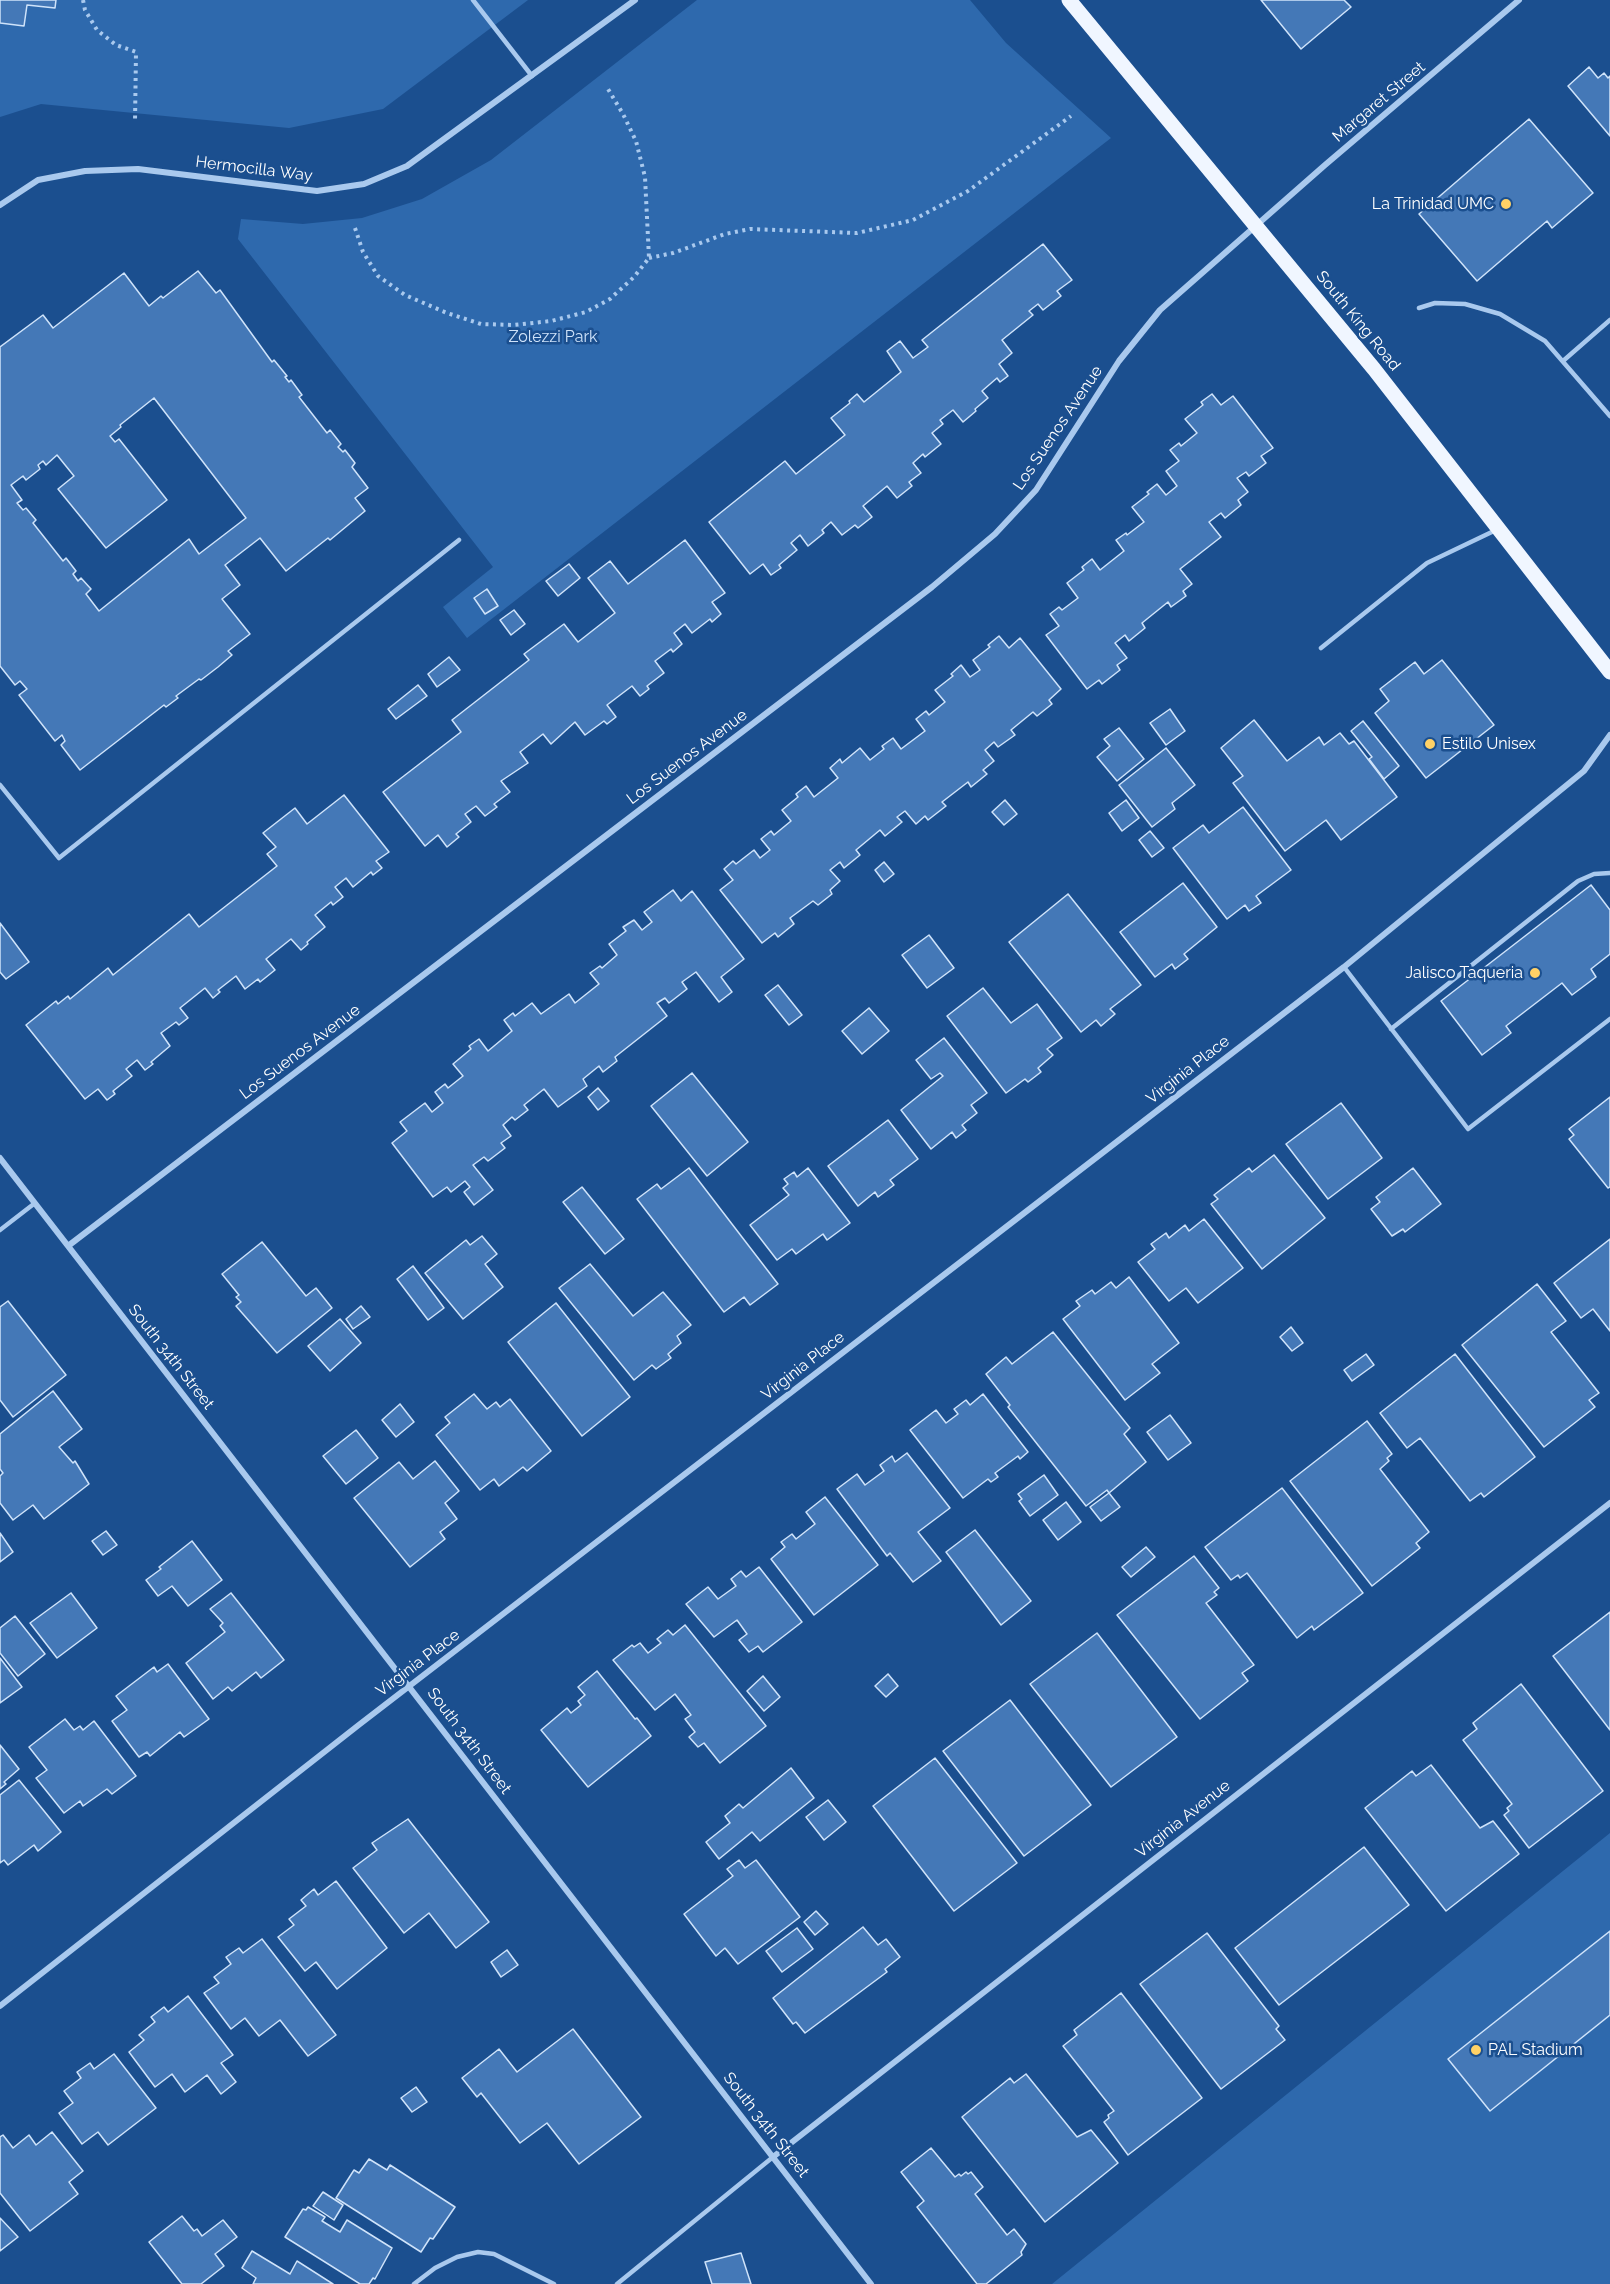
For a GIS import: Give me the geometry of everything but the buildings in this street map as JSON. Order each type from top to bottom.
[{"type":"main road","name":"South King Road","points":[[1069,0],[1374,369],[1610,672]]},
{"type":"street","name":"Hermocilla Way","points":[[0,205],[38,180],[85,171],[138,169],[317,191],[364,184],[407,166],[635,0]]},
{"type":"street","name":"Margaret Street","points":[[1256,225],[1519,0]]},
{"type":"street","name":"Los Suenos Avenue","points":[[68,1246],[932,587],[996,534],[1036,490],[1119,361],[1160,310],[1256,225]]},
{"type":"street","name":"Virginia Place","points":[[0,2006],[360,1724],[1344,967],[1584,771],[1610,735]]},
{"type":"street","name":"South 34th Street","points":[[0,1158],[872,2284]]},
{"type":"street","name":"Virginia Avenue","points":[[773,2157],[1610,1503]]},
{"type":"lane","points":[[473,0],[532,75]]},
{"type":"lane","points":[[1419,309],[1435,303],[1466,304],[1500,314],[1545,341],[1610,416]]},
{"type":"lane","points":[[1563,361],[1610,320]]},
{"type":"lane","points":[[1321,648],[1427,563],[1499,528]]},
{"type":"lane","points":[[0,784],[59,858],[459,540]]},
{"type":"lane","points":[[1391,1029],[1578,881],[1594,874],[1610,873]]},
{"type":"lane","points":[[1344,967],[1468,1129],[1610,1019]]},
{"type":"lane","points":[[0,1230],[35,1203]]},
{"type":"lane","points":[[617,2284],[773,2157]]},
{"type":"lane","points":[[414,2284],[435,2268],[457,2257],[478,2252],[494,2254],[554,2284]]},
{"type":"path","points":[[83,0],[85,10],[97,30],[116,45],[136,51],[135,122]]},
{"type":"path","points":[[608,89],[636,141],[645,177],[649,258]]},
{"type":"path","points":[[355,228],[363,252],[378,276],[405,295],[447,313],[481,324],[513,325],[551,321],[586,312],[610,299],[634,277],[649,258],[673,253],[725,234],[750,229],[856,233],[913,220],[968,191],[1071,116]]},
{"type":"green space","points":[[0,0],[528,0],[383,109],[289,128],[41,104],[0,117]]},
{"type":"green space","name":"Zolezzi Park","points":[[697,0],[970,0],[1006,43],[1111,138],[467,638],[443,607],[493,567],[238,239],[241,219],[303,224],[362,218],[422,199],[491,160]]},
{"type":"green space","name":"PAL Stadium","points":[[1610,1833],[1610,2284],[1052,2284]]},
{"type":"place","name":"La Trinidad UMC","points":[[1506,204]]},
{"type":"place","name":"Estilo Unisex","points":[[1430,744]]},
{"type":"place","name":"Jalisco Taqueria","points":[[1535,973]]},
{"type":"place","name":"PAL Stadium","points":[[1476,2050]]}]
